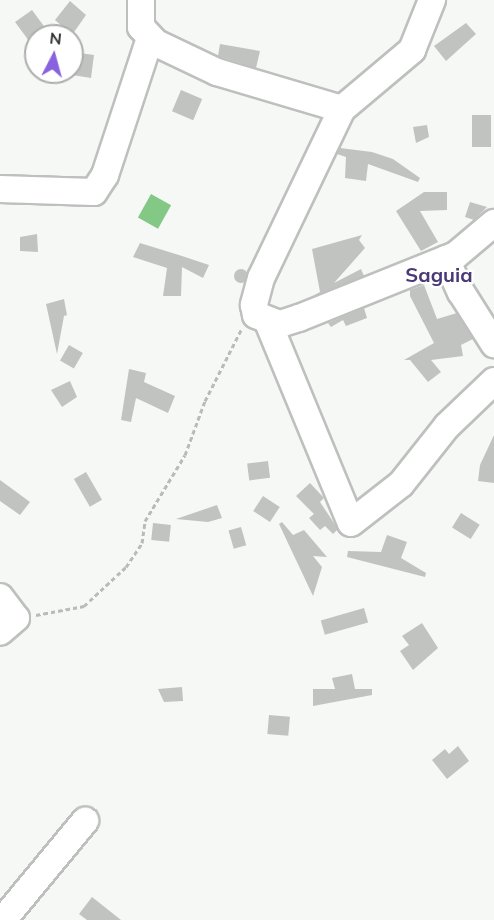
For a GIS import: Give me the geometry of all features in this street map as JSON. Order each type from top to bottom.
[{"type":"street","points":[[141,0],[141,27],[150,38],[217,72],[342,109]]},
{"type":"street","points":[[432,0],[412,50],[342,109],[284,224],[261,314],[351,523],[401,484],[447,426],[494,381]]},
{"type":"street","points":[[0,189],[94,192],[105,175],[150,38]]},
{"type":"street","points":[[261,314],[280,324],[299,318],[446,259],[494,223]]},
{"type":"street","points":[[446,259],[494,344]]},
{"type":"street","points":[[0,597],[8,625]]},
{"type":"street","points":[[3,920],[85,821]]},
{"type":"path","points":[[8,625],[84,606],[126,567],[142,543],[145,521],[185,455],[205,401],[261,314]]},
{"type":"shaded area","points":[[151,194],[171,205],[158,229],[138,218]]},
{"type":"building","points":[[70,1],[86,15],[80,24],[60,24],[55,20]]},
{"type":"building","points":[[32,10],[42,24],[24,24],[24,34],[15,22]]},
{"type":"building","points":[[466,23],[476,34],[446,61],[434,46]]},
{"type":"building","points":[[220,44],[260,51],[256,68],[218,56]]},
{"type":"building","points":[[84,54],[94,55],[91,78],[84,77]]},
{"type":"building","points":[[181,90],[202,99],[193,120],[172,111]]},
{"type":"building","points":[[472,115],[491,115],[491,147],[472,147]]},
{"type":"building","points":[[427,125],[429,137],[416,143],[413,127]]},
{"type":"building","points":[[340,148],[372,152],[393,159],[420,178],[418,182],[368,164],[366,181],[345,178],[346,157],[337,154]]},
{"type":"building","points":[[424,192],[447,192],[447,210],[420,211],[438,242],[421,251],[396,211]]},
{"type":"building","points":[[470,202],[487,207],[474,220],[465,217]]},
{"type":"building","points":[[37,234],[38,252],[20,251],[20,237]]},
{"type":"building","points":[[362,235],[359,240],[365,248],[334,283],[361,269],[364,276],[311,297],[320,292],[312,249]]},
{"type":"building","points":[[140,243],[209,265],[203,278],[182,267],[181,296],[163,296],[167,268],[133,257]]},
{"type":"building","points":[[238,269],[244,269],[248,276],[244,283],[238,283],[234,279],[234,273]]},
{"type":"building","points":[[424,285],[437,319],[457,313],[473,339],[461,345],[463,356],[431,360],[441,372],[428,382],[410,360],[404,360],[434,343],[410,296],[410,290]]},
{"type":"building","points":[[64,299],[67,315],[64,316],[57,354],[46,304]]},
{"type":"building","points":[[364,308],[367,318],[346,326],[343,320],[331,327],[328,323]]},
{"type":"building","points":[[69,345],[83,353],[74,369],[60,361]]},
{"type":"building","points":[[129,369],[146,373],[144,382],[175,396],[168,413],[136,398],[131,422],[121,420]]},
{"type":"building","points":[[70,381],[77,397],[62,407],[51,390]]},
{"type":"building","points":[[494,435],[494,483],[478,481],[480,465]]},
{"type":"building","points":[[268,461],[270,478],[249,480],[247,464]]},
{"type":"building","points":[[86,472],[102,500],[90,507],[74,479]]},
{"type":"building","points":[[0,480],[30,502],[20,515],[0,501]]},
{"type":"building","points":[[310,483],[324,498],[320,502],[338,529],[333,534],[325,526],[320,530],[309,518],[314,514],[296,496]]},
{"type":"building","points":[[263,496],[280,507],[270,522],[253,511]]},
{"type":"building","points":[[217,505],[222,518],[208,522],[176,519]]},
{"type":"building","points":[[461,513],[480,525],[471,539],[452,527]]},
{"type":"building","points":[[282,522],[293,535],[304,530],[327,557],[313,556],[322,567],[313,596],[279,524]]},
{"type":"building","points":[[153,523],[171,525],[169,542],[151,540]]},
{"type":"building","points":[[241,527],[246,545],[234,549],[229,531]]},
{"type":"building","points":[[387,535],[407,542],[401,558],[426,573],[425,577],[347,557],[348,551],[381,552]]},
{"type":"building","points":[[364,608],[368,622],[325,635],[321,620]]},
{"type":"building","points":[[422,623],[438,648],[413,670],[400,651],[409,645],[402,636]]},
{"type":"building","points":[[352,674],[355,689],[372,689],[372,695],[313,706],[313,689],[335,689],[332,678]]},
{"type":"building","points":[[182,687],[183,701],[164,702],[158,689]]},
{"type":"building","points":[[269,715],[290,717],[288,736],[267,734]]},
{"type":"building","points":[[458,746],[469,761],[447,779],[432,760],[445,749],[449,754]]},
{"type":"building","points":[[92,897],[121,920],[87,920],[79,914]]},
{"type":"district","name":"Saguia","points":[[439,274]]}]
